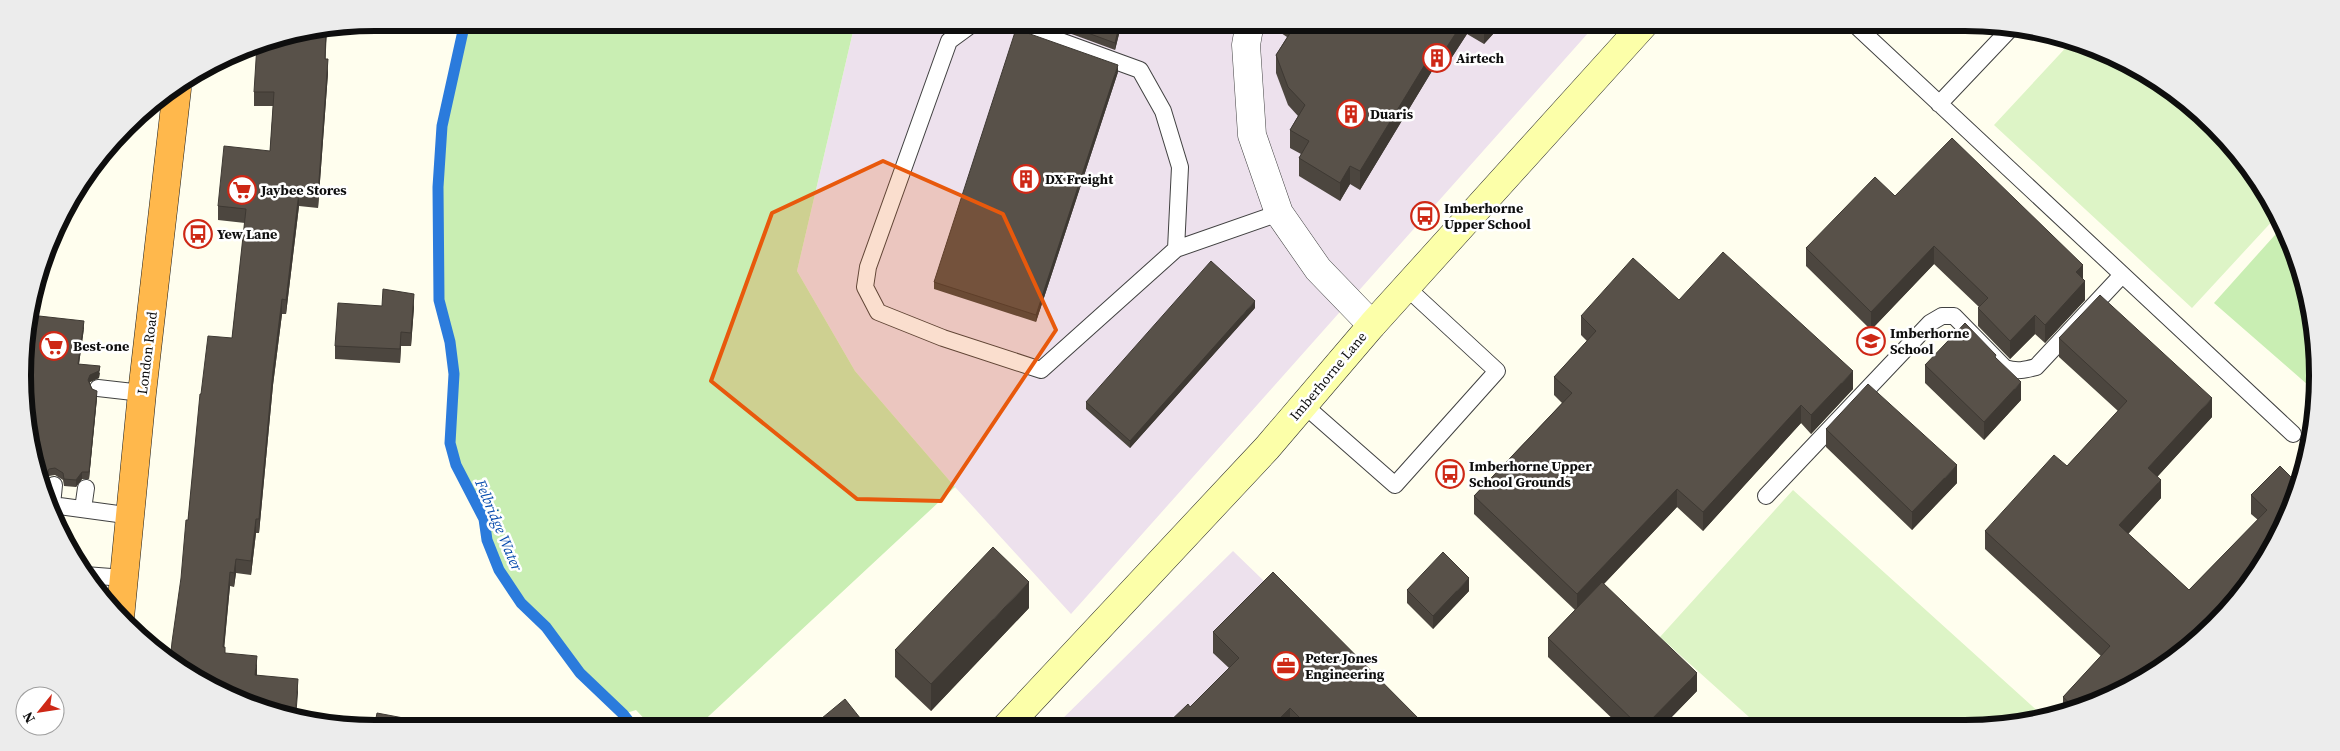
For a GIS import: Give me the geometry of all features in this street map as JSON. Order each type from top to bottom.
[{"type":"highway","name":"London Road","points":[[121,607],[142,393],[176,95]]},
{"type":"street","points":[[1248,31],[1246,45],[1252,135],[1279,213],[1318,269],[1372,326]]},
{"type":"street","name":"Imberhorne Lane","points":[[1013,720],[1267,448],[1406,287],[1638,31]]},
{"type":"lane","points":[[963,31],[948,42],[868,267],[865,287],[878,312],[943,338],[1041,370],[1176,249],[1279,213]]},
{"type":"lane","points":[[1033,31],[1140,70],[1163,111],[1180,167],[1176,249]]},
{"type":"lane","points":[[1862,31],[2293,434]]},
{"type":"lane","points":[[1939,104],[2006,34]]},
{"type":"lane","points":[[1766,496],[1930,323],[1942,316],[1954,316],[2005,368],[2015,372],[2026,370],[2036,366],[2122,275]]},
{"type":"lane","points":[[1304,405],[1395,485],[1497,371],[1406,287]]},
{"type":"lane","points":[[98,388],[142,393]]},
{"type":"lane","points":[[53,495],[54,485]]},
{"type":"lane","points":[[83,509],[86,488]]},
{"type":"lane","points":[[57,506],[118,514],[130,523]]},
{"type":"lane","points":[[95,576],[124,578]]},
{"type":"highlighted area","points":[[883,161],[1003,214],[1056,330],[941,501],[857,499],[711,381],[772,213]]},
{"type":"shaded area","points":[[853,31],[1590,31],[1071,614],[955,487],[855,371],[797,271]]},
{"type":"shaded area","points":[[1233,551],[1408,720],[1061,720]]},
{"type":"green space","points":[[463,31],[853,31],[797,271],[855,371],[955,487],[705,720],[645,720],[636,710],[623,714],[580,673],[546,627],[521,603],[499,570],[487,540],[484,519],[456,465],[450,443],[454,374],[450,342],[439,300],[438,187],[442,126]]},
{"type":"green space","points":[[2066,47],[2096,57],[2137,77],[2156,89],[2208,132],[2251,184],[2272,221],[2192,308],[1994,125]]},
{"type":"green space","points":[[2277,232],[2297,286],[2302,308],[2308,353],[2309,386],[2214,303]]},
{"type":"green space","points":[[1793,490],[2038,712],[2009,717],[1964,720],[1752,720],[1660,637]]},
{"type":"building","name":"DX Freight","points":[[1015,31],[1022,31],[1118,65],[1036,315],[934,282]]},
{"type":"building","points":[[1082,31],[1118,31],[1115,43]]},
{"type":"building","name":"Duaris","points":[[1291,31],[1457,31],[1443,53],[1435,48],[1360,171],[1350,166],[1340,183],[1299,158],[1309,141],[1290,130],[1305,105],[1288,87],[1276,55]]},
{"type":"building","points":[[326,35],[325,59],[328,59],[318,194],[299,192],[286,300],[282,299],[273,371],[259,519],[256,519],[251,561],[236,559],[234,573],[230,572],[223,647],[225,647],[225,653],[257,656],[255,675],[298,679],[296,710],[244,694],[203,674],[171,653],[181,578],[186,520],[188,520],[200,394],[208,336],[232,338],[246,209],[218,206],[224,146],[270,151],[274,92],[254,92],[256,53],[286,43]]},
{"type":"building","points":[[1952,138],[2083,265],[2076,272],[2085,281],[2045,325],[2035,315],[2010,341],[1978,308],[1988,298],[1934,246],[1871,312],[1806,248],[1875,177],[1895,196]]},
{"type":"building","points":[[1723,252],[1853,371],[1811,415],[1801,405],[1703,512],[1677,489],[1577,594],[1474,496],[1572,393],[1554,377],[1596,331],[1581,316],[1633,258],[1679,300]]},
{"type":"building","points":[[1211,261],[1255,301],[1130,441],[1086,402]]},
{"type":"building","points":[[383,289],[414,294],[411,333],[401,332],[400,349],[335,346],[338,303],[382,306]]},
{"type":"building","points":[[2100,295],[2212,398],[2148,468],[2161,480],[2119,525],[2189,590],[2267,510],[2251,495],[2280,466],[2292,478],[2283,507],[2263,548],[2238,585],[2208,619],[2174,649],[2137,674],[2096,694],[2069,703],[2063,697],[2110,646],[1985,531],[2054,455],[2067,466],[2127,401],[2059,338]]},
{"type":"building","points":[[37,316],[84,321],[78,364],[100,366],[99,371],[90,375],[88,380],[92,389],[97,391],[89,472],[82,472],[76,480],[64,479],[63,473],[55,468],[49,469],[46,474],[38,443],[32,398],[32,353]]},
{"type":"building","points":[[1965,323],[1996,355],[1995,357],[2021,382],[1984,422],[1925,365]]},
{"type":"building","points":[[1868,384],[1957,465],[1912,512],[1826,429]]},
{"type":"building","points":[[993,547],[1029,582],[931,684],[895,650]]},
{"type":"building","points":[[1443,552],[1469,578],[1433,616],[1407,590]]},
{"type":"building","name":"Peter Jones Engineering","points":[[1273,572],[1420,720],[1302,720],[1290,708],[1278,720],[1171,720],[1188,704],[1190,707],[1239,658],[1213,632]]},
{"type":"building","points":[[1602,582],[1697,673],[1651,720],[1633,720],[1548,638]]},
{"type":"building","points":[[845,699],[862,720],[820,720]]},
{"type":"building","points":[[377,713],[414,720],[376,720]]},
{"type":"waterway","name":"Felbridge Water","points":[[463,31],[442,126],[438,187],[439,300],[450,342],[454,374],[450,443],[456,465],[484,519],[487,540],[499,570],[521,603],[546,627],[580,673],[628,720]]},
{"type":"place","name":"Airtech","points":[[1437,58]]},
{"type":"place","name":"Duaris","points":[[1351,114]]},
{"type":"place","name":"DX Freight","points":[[1026,179]]},
{"type":"place","name":"Jaybee Stores","points":[[242,190]]},
{"type":"place","name":"Imberhorne Upper School","points":[[1425,216]]},
{"type":"place","name":"Yew Lane","points":[[198,234]]},
{"type":"place","name":"Imberhorne School","points":[[1871,341]]},
{"type":"place","name":"Best-one","points":[[54,346]]},
{"type":"place","name":"Imberhorne Upper School Grounds","points":[[1450,474]]},
{"type":"place","name":"Peter Jones Engineering","points":[[1286,666]]}]
